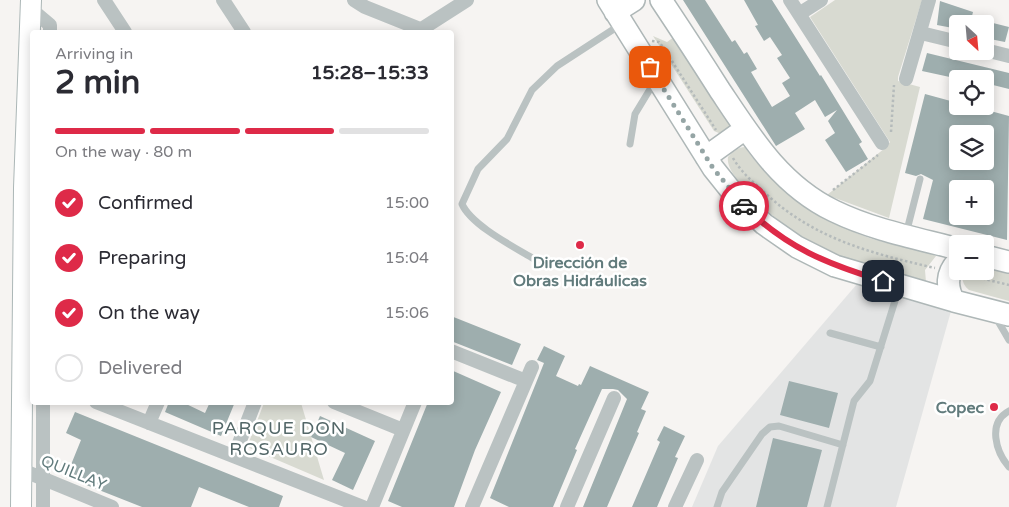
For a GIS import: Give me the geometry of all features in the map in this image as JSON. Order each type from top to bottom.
[{"type":"main road","points":[[634,0],[615,12],[706,157],[737,198],[764,224],[785,239],[835,266],[954,301],[1000,312]]},
{"type":"main road","points":[[661,0],[745,130],[761,152],[780,172],[818,202],[843,215],[906,236],[949,247]]},
{"type":"main road","points":[[31,5],[31,30]]},
{"type":"main road","points":[[21,507],[28,375],[30,111]]},
{"type":"main road","points":[[706,157],[745,130]]},
{"type":"main road","points":[[994,258],[1009,262]]},
{"type":"main road","points":[[949,277],[950,294],[954,301]]},
{"type":"street","points":[[104,0],[124,30]]},
{"type":"street","points":[[223,0],[243,30]]},
{"type":"street","points":[[354,0],[365,7],[417,30]]},
{"type":"street","points":[[421,30],[467,0]]},
{"type":"street","points":[[790,0],[884,144]]},
{"type":"street","points":[[799,14],[821,0]]},
{"type":"street","points":[[900,80],[921,33],[929,0]]},
{"type":"street","points":[[31,5],[50,25],[50,30]]},
{"type":"street","points":[[921,33],[949,40]]},
{"type":"street","points":[[994,52],[1009,56]]},
{"type":"street","points":[[454,352],[526,381]]},
{"type":"street","points":[[472,507],[532,367]]},
{"type":"street","points":[[567,507],[614,398]]},
{"type":"street","points":[[43,405],[43,507]]},
{"type":"street","points":[[104,405],[363,507]]},
{"type":"street","points":[[149,423],[157,405]]},
{"type":"street","points":[[234,456],[254,405]]},
{"type":"street","points":[[341,405],[403,430]]},
{"type":"street","points":[[372,507],[414,405]]},
{"type":"street","points":[[675,507],[697,460]]},
{"type":"street","name":"QUILLAY","points":[[22,470],[112,507]]},
{"type":"lane","points":[[534,259],[493,233],[465,211],[462,204],[478,169],[507,139],[532,90],[615,12]]},
{"type":"lane","points":[[630,144],[635,114],[657,78]]},
{"type":"lane","points":[[906,236],[920,179]]},
{"type":"lane","points":[[827,507],[854,401],[870,381],[900,285]]},
{"type":"lane","points":[[1000,312],[1009,340]]},
{"type":"lane","points":[[830,333],[881,347]]},
{"type":"lane","points":[[1009,411],[1001,418],[995,437],[997,449],[1009,467]]},
{"type":"lane","points":[[717,507],[722,492],[762,434],[770,427],[778,426],[843,445]]},
{"type":"path","points":[[818,202],[884,144],[900,80]]},
{"type":"shaded area","points":[[835,0],[922,0],[898,77],[898,81],[920,87],[889,218],[827,195],[890,142],[810,17]]},
{"type":"shaded area","points":[[653,36],[667,42],[674,37],[737,122],[721,134],[714,131]]},
{"type":"shaded area","points":[[745,147],[755,161],[785,189],[803,203],[841,226],[883,242],[936,256],[925,270],[926,282],[845,259],[814,246],[793,233],[738,181],[729,166],[728,157],[736,150]]},
{"type":"shaded area","points":[[994,265],[1009,269],[1009,301],[969,290],[962,280],[994,280]]},
{"type":"shaded area","points":[[857,284],[951,311],[896,507],[692,507],[718,446]]},
{"type":"shaded area","name":"PARQUE DON ROSAURO","points":[[263,405],[302,405],[324,480],[247,447]]},
{"type":"building","points":[[683,0],[705,0],[732,42],[735,40],[744,54],[747,52],[757,69],[751,72],[772,107],[790,96],[782,83],[790,78],[777,58],[782,55],[770,37],[764,41],[755,26],[758,25],[744,0],[772,0],[862,142],[859,144],[868,159],[846,172],[825,140],[835,133],[828,121],[837,110],[825,117],[815,100],[795,113],[805,129],[776,146]]},
{"type":"building","points":[[940,1],[973,12],[972,15],[949,15],[949,27],[937,25]]},
{"type":"building","points":[[994,23],[1009,27],[1005,42],[994,40]]},
{"type":"building","points":[[927,53],[949,58],[949,60],[1009,73],[1009,89],[994,85],[994,70],[949,70],[949,77],[922,71]]},
{"type":"building","points":[[925,94],[949,101],[949,115],[994,115],[994,112],[1009,116],[1007,240],[994,237],[994,235],[987,235],[923,219],[933,180],[921,174],[916,176],[905,173]]},
{"type":"building","points":[[454,317],[521,344],[512,365],[454,342]]},
{"type":"building","points":[[544,346],[565,356],[556,376],[578,386],[579,384],[581,385],[590,366],[649,392],[641,409],[646,411],[637,432],[639,433],[607,507],[583,507],[627,399],[618,390],[613,389],[602,389],[575,449],[577,450],[553,507],[509,507],[490,498],[544,363],[537,360]]},
{"type":"building","points":[[454,371],[501,392],[475,450],[454,507],[402,507],[388,501],[427,405],[454,405]]},
{"type":"building","points":[[789,381],[838,393],[829,428],[780,415]]},
{"type":"building","points":[[168,405],[188,405],[205,413],[209,405],[234,405],[221,436],[165,412]]},
{"type":"building","points":[[75,412],[283,496],[279,507],[249,507],[199,487],[191,507],[142,507],[66,477],[81,440],[66,433]]},
{"type":"building","points":[[320,416],[375,441],[353,490],[332,480],[345,453],[311,437]]},
{"type":"building","points":[[664,426],[685,436],[675,457],[678,458],[657,507],[632,507],[660,442],[657,440]]},
{"type":"building","points":[[773,438],[822,450],[807,507],[756,507]]},
{"type":"way so far","points":[[650,67],[713,168],[728,189],[744,206]]},
{"type":"place","name":"Dirección de Obras Hidráulicas","points":[[580,245]]},
{"type":"place","name":"Copec","points":[[994,407]]},
{"type":"district","name":"PARQUE DON ROSAURO","points":[[279,438]]},
{"type":"route","points":[[744,206],[764,224],[797,247],[835,266],[883,281]]}]
